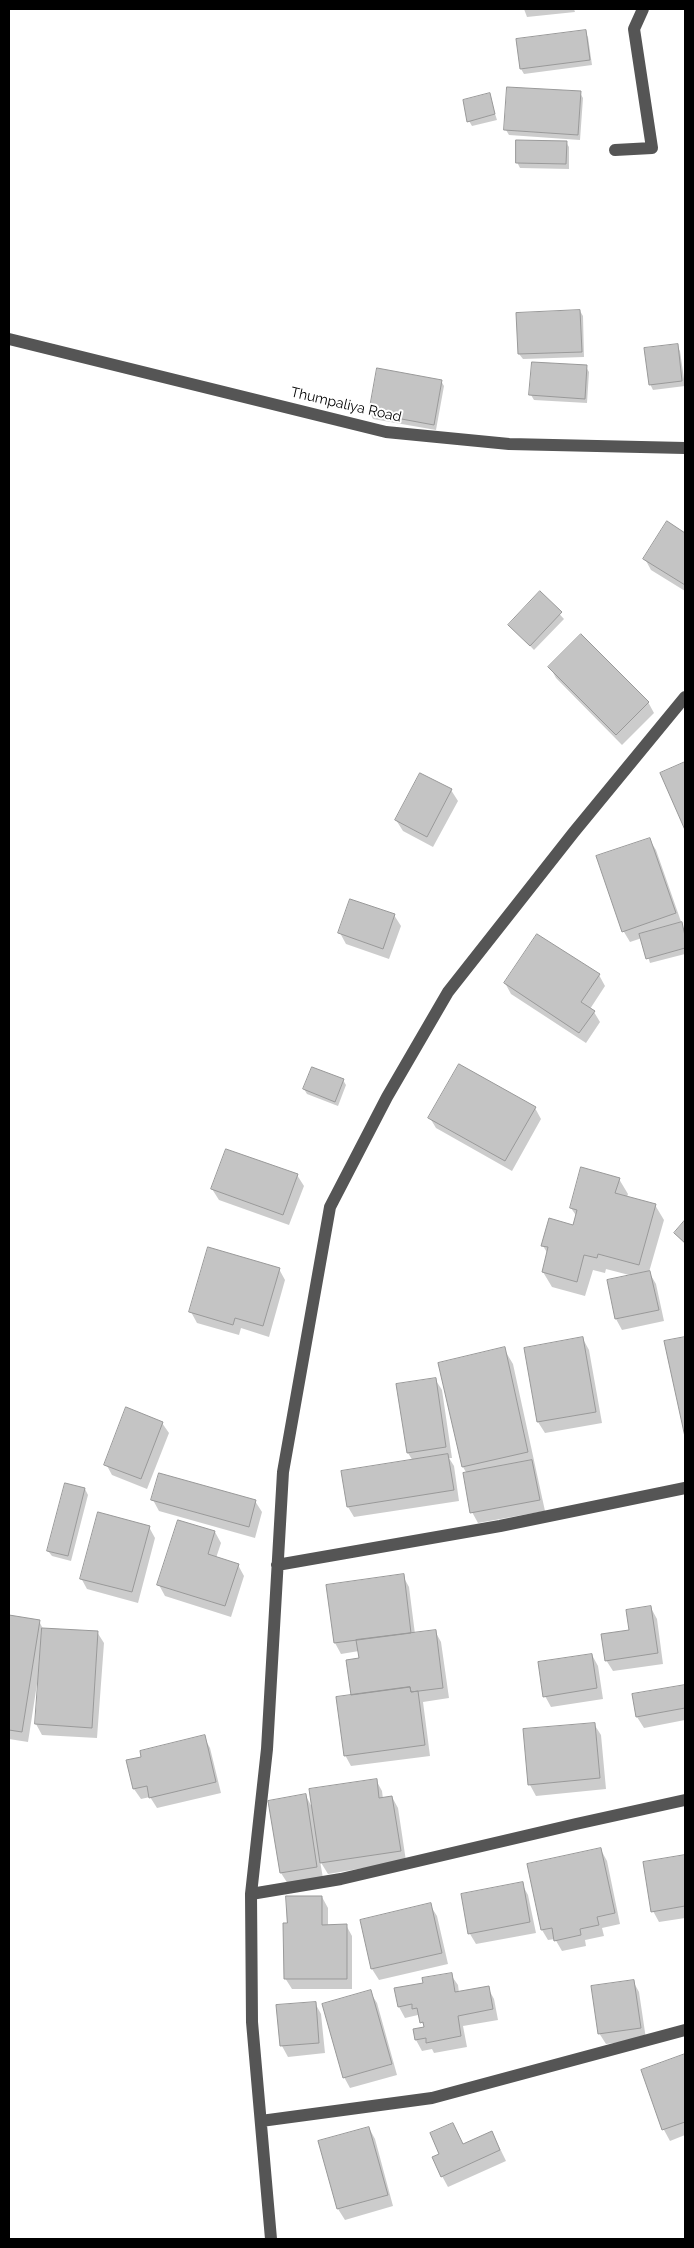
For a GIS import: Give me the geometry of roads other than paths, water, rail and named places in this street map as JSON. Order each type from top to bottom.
[{"type":"street","points":[[615,150],[652,148],[634,29],[643,9]]},
{"type":"street","name":"Thumpaliya Road","points":[[9,339],[386,432],[508,444],[685,448]]},
{"type":"street","points":[[271,2239],[252,2022],[251,1894],[267,1749],[283,1472],[330,1207],[386,1097],[448,992],[574,832],[685,697]]},
{"type":"street","points":[[277,1565],[500,1526],[685,1488]]},
{"type":"street","points":[[251,1894],[340,1879],[685,1800]]},
{"type":"street","points":[[261,2121],[432,2098],[685,2030]]}]
